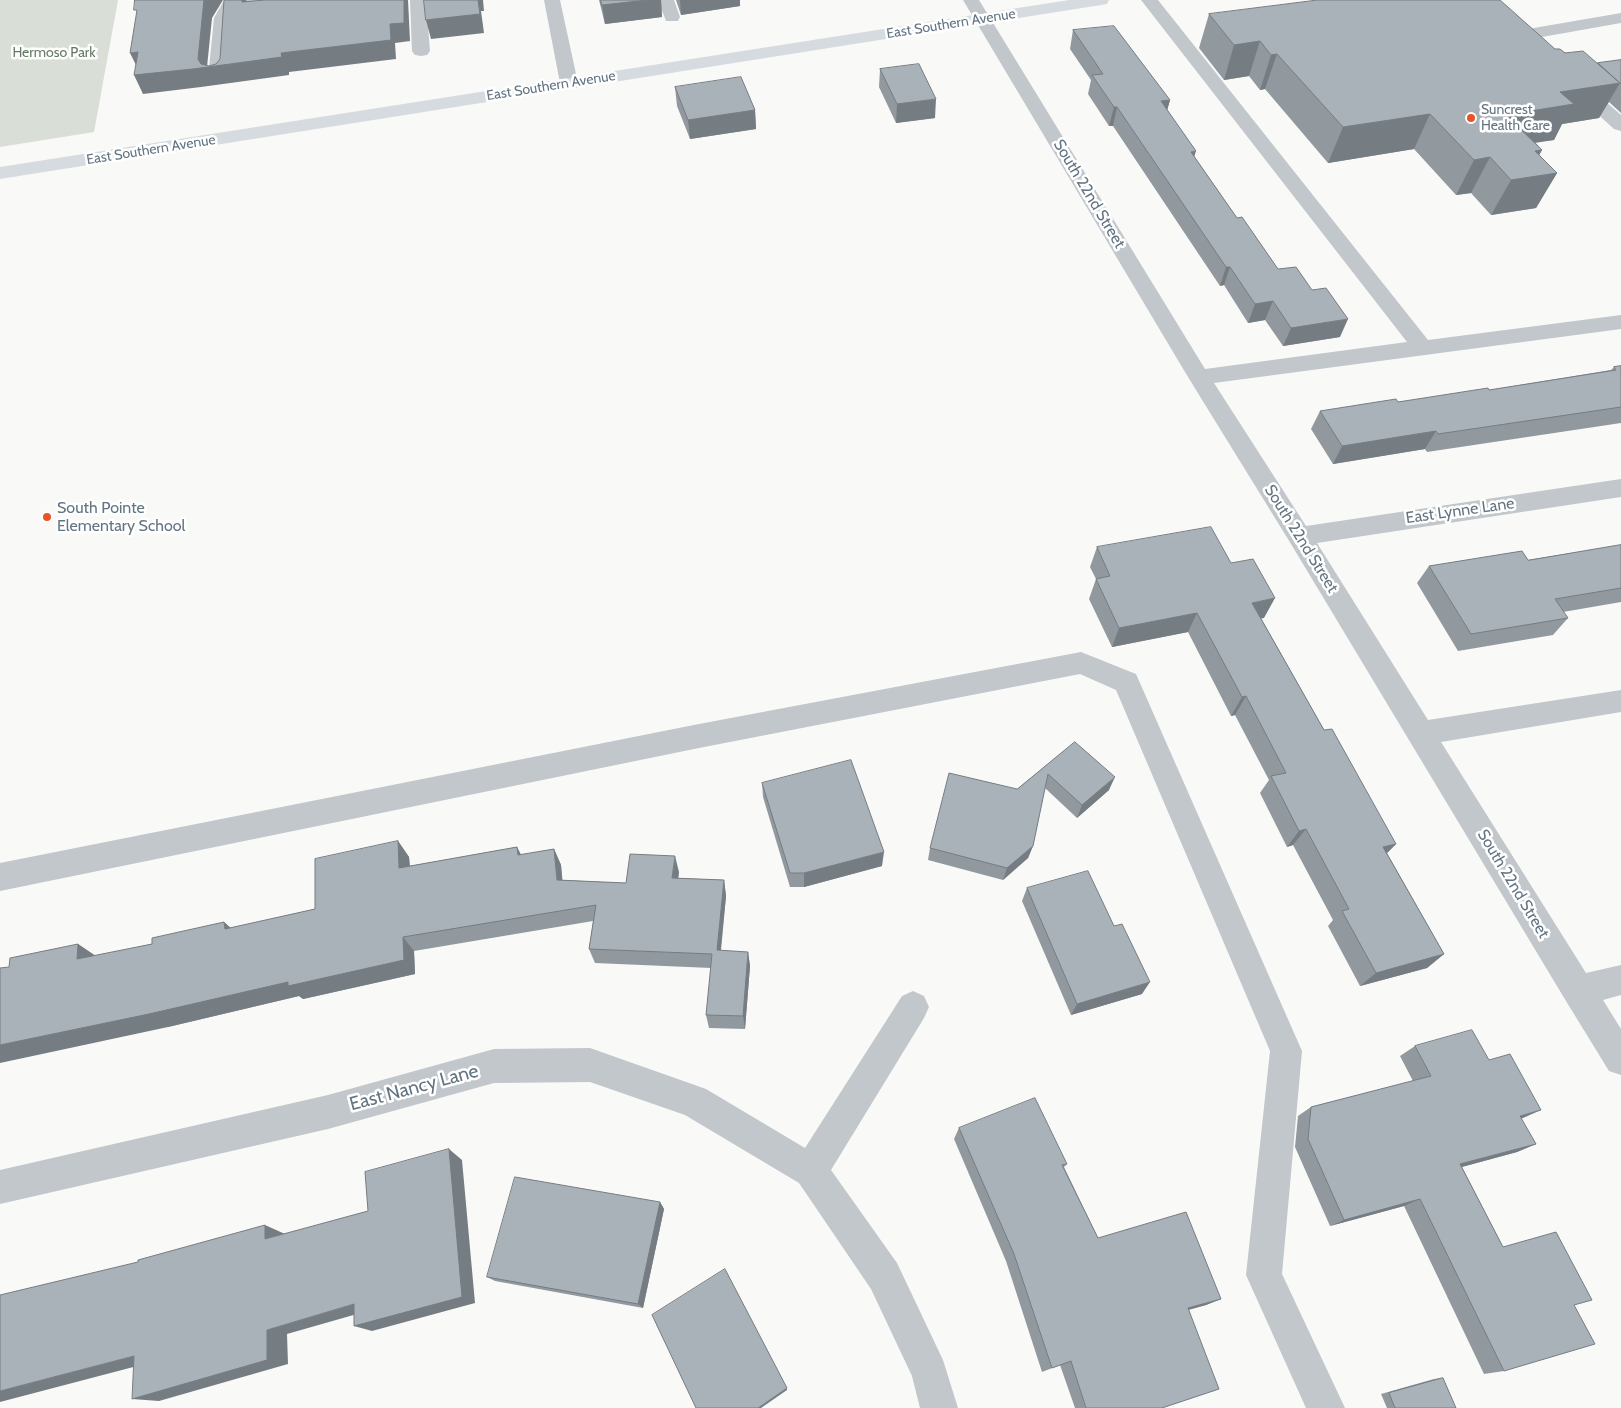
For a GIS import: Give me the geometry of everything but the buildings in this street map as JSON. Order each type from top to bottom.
[{"type":"main road","name":"East Southern Avenue","points":[[0,173],[569,83],[977,9],[1102,0]]},
{"type":"street","points":[[217,78],[222,18],[229,6],[257,0]]},
{"type":"street","points":[[418,0],[421,51]]},
{"type":"street","points":[[552,0],[569,83]]},
{"type":"street","points":[[666,0],[672,17]]},
{"type":"street","points":[[1149,0],[1423,348]]},
{"type":"street","name":"South 22nd Street","points":[[977,9],[1199,377],[1422,733],[1577,990],[1621,1059]]},
{"type":"street","points":[[1621,18],[1534,33],[1533,47],[1621,126]]},
{"type":"street","points":[[1199,377],[1621,322]]},
{"type":"street","name":"East Lynne Lane","points":[[1300,537],[1356,526],[1621,488]]},
{"type":"street","points":[[0,877],[699,736],[1081,663],[1126,682],[1286,1051],[1264,1275],[1326,1408]]},
{"type":"street","points":[[1422,733],[1621,701]]},
{"type":"street","points":[[1577,990],[1621,980]]},
{"type":"street","points":[[914,1007],[811,1171],[884,1276],[930,1373],[939,1408]]},
{"type":"street","name":"East Nancy Lane","points":[[0,1186],[328,1112],[494,1066],[590,1066],[694,1100],[811,1171]]},
{"type":"green space","name":"Hermoso Park","points":[[0,0],[118,0],[94,132],[0,147]]},
{"type":"place","name":"Suncrest Health Care","points":[[1471,118]]},
{"type":"place","name":"South Pointe Elementary School","points":[[47,517]]}]
